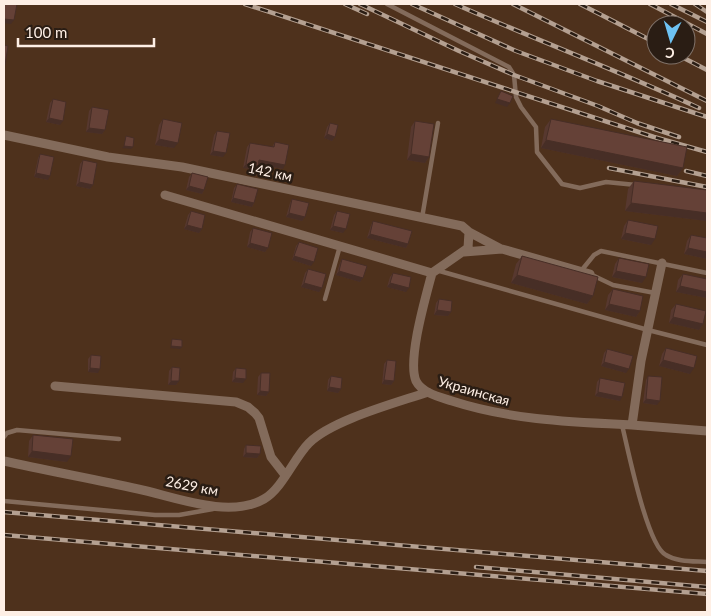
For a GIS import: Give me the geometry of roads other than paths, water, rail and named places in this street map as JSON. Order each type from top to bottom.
[{"type":"street","name":"142 км","points":[[4,135],[108,157],[182,167],[462,226],[469,232],[502,249]]},
{"type":"street","points":[[164,195],[434,272],[468,248],[469,232]]},
{"type":"street","points":[[464,252],[502,249],[590,274]]},
{"type":"street","points":[[632,426],[641,361],[662,264]]},
{"type":"street","name":"Украинская","points":[[434,272],[418,324],[414,365],[416,380],[428,392],[468,406],[505,415],[584,424],[707,431]]},
{"type":"street","points":[[54,386],[236,402],[255,412],[259,418],[274,464],[285,474]]},
{"type":"street","name":"2629 км","points":[[4,461],[210,506],[230,507],[248,505],[264,499],[274,491],[300,454],[310,442],[323,432],[358,417],[428,392]]},
{"type":"lane","points":[[387,4],[509,67],[514,75],[516,97],[536,127],[537,152],[562,184],[580,188],[606,182],[643,186]]},
{"type":"lane","points":[[422,218],[438,123]]},
{"type":"lane","points":[[325,300],[340,246]]},
{"type":"lane","points":[[580,271],[594,255],[601,251],[707,273]]},
{"type":"lane","points":[[434,272],[648,330],[707,344]]},
{"type":"lane","points":[[590,274],[613,284],[656,293]]},
{"type":"lane","points":[[622,425],[648,527],[660,550],[665,555],[676,559],[707,562]]},
{"type":"lane","points":[[4,437],[7,433],[17,430],[119,439]]},
{"type":"lane","points":[[4,501],[179,515],[230,507]]},
{"type":"railway","points":[[245,4],[654,137],[707,152]]},
{"type":"railway","points":[[345,4],[367,14]]},
{"type":"railway","points":[[360,4],[514,75],[598,106],[637,123],[679,137]]},
{"type":"railway","points":[[412,4],[516,51],[597,81],[707,117]]},
{"type":"railway","points":[[455,4],[699,108]]},
{"type":"railway","points":[[513,4],[707,101]]},
{"type":"railway","points":[[580,4],[646,38]]},
{"type":"railway","points":[[650,4],[707,34]]},
{"type":"railway","points":[[671,4],[707,22]]},
{"type":"railway","points":[[695,4],[707,12]]},
{"type":"railway","points":[[696,64],[707,70]]},
{"type":"railway","points":[[609,168],[707,187]]},
{"type":"railway","points":[[686,171],[707,176]]},
{"type":"railway","points":[[4,512],[707,571]]},
{"type":"railway","points":[[4,535],[707,594]]},
{"type":"railway","points":[[476,567],[707,587]]}]
